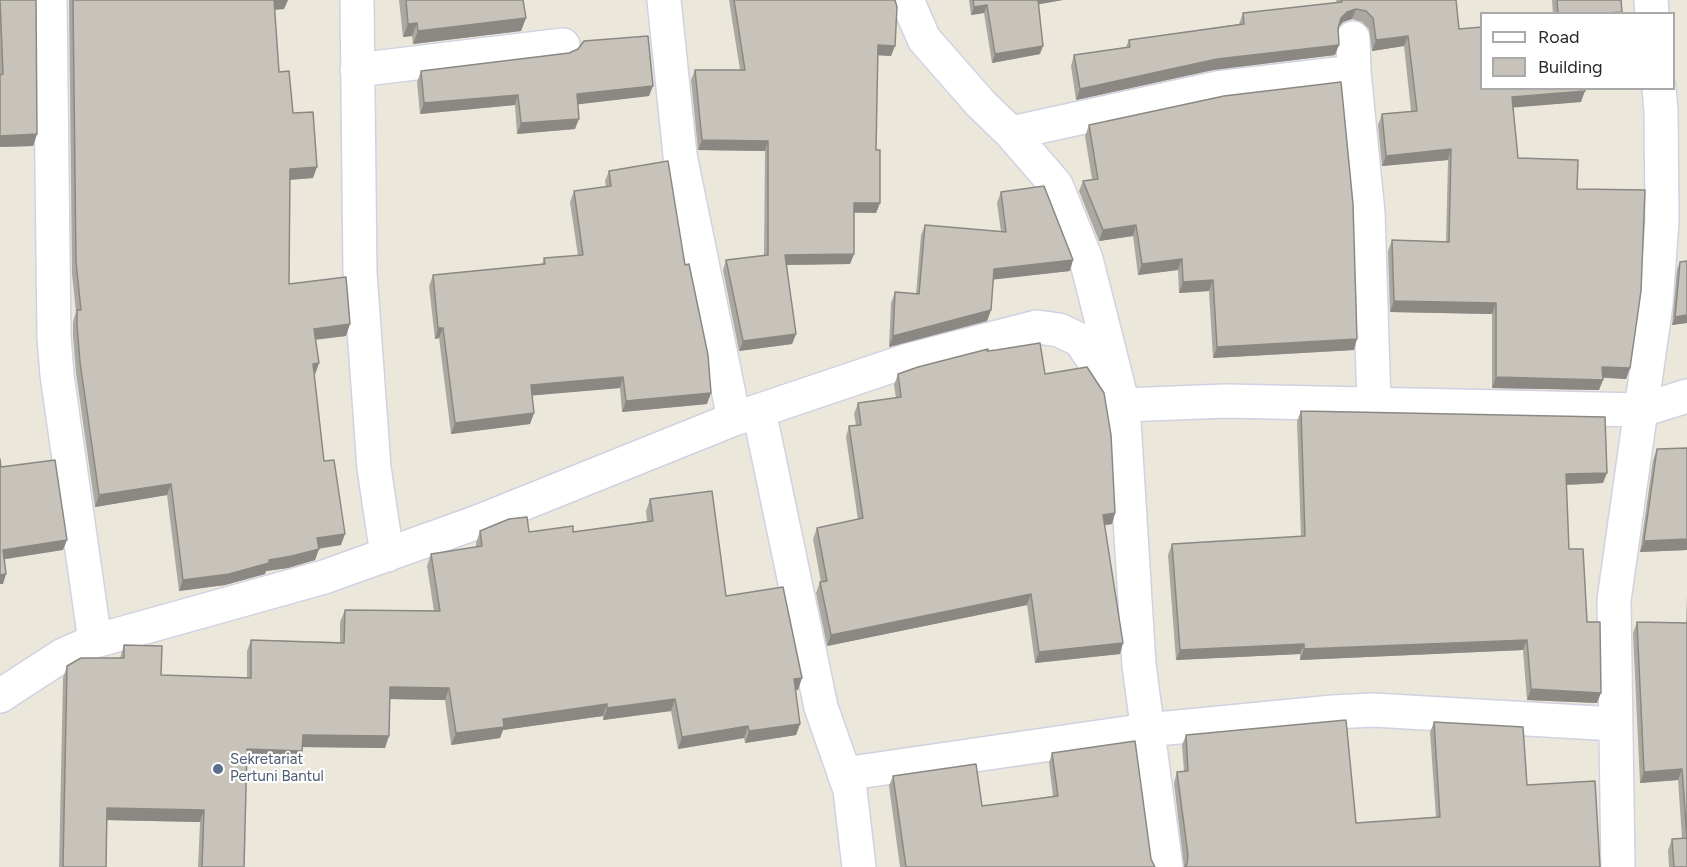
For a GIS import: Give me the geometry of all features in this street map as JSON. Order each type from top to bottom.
[{"type":"street","points":[[50,0],[54,337],[95,640]]},
{"type":"street","points":[[357,0],[360,273],[374,468],[387,555]]},
{"type":"street","points":[[664,0],[680,155],[821,707],[850,790],[859,867]]},
{"type":"street","points":[[907,0],[924,39],[1056,185],[1086,259],[1122,405],[1139,665],[1166,867]]},
{"type":"street","points":[[1353,38],[1354,72],[1368,213],[1374,404]]},
{"type":"street","points":[[357,70],[562,45]]},
{"type":"street","points":[[1011,133],[1217,88],[1354,72]]},
{"type":"street","points":[[1618,867],[1614,600],[1656,304],[1662,220],[1659,90]]},
{"type":"street","points":[[0,696],[63,655],[95,640],[324,577],[475,523],[746,415],[909,360],[1037,327],[1059,330],[1080,340],[1122,405]]},
{"type":"street","points":[[1122,405],[1226,401],[1642,410],[1687,396]]},
{"type":"street","points":[[844,774],[1147,730],[1334,712],[1373,710],[1615,724]]},
{"type":"building","points":[[0,0],[36,0],[37,134],[0,136],[0,75],[3,74]]},
{"type":"building","points":[[73,0],[274,0],[279,72],[289,71],[293,113],[313,112],[317,167],[290,169],[289,284],[346,277],[350,324],[314,329],[319,363],[313,364],[324,461],[334,460],[345,534],[317,538],[319,549],[269,560],[269,563],[229,574],[183,580],[171,484],[99,495],[77,325],[77,310],[81,310],[76,262]]},
{"type":"building","points":[[406,0],[523,0],[526,18],[418,31],[417,23],[408,24]]},
{"type":"building","points":[[734,0],[895,0],[897,7],[895,46],[878,45],[876,150],[880,150],[880,203],[854,203],[854,254],[785,255],[796,334],[743,341],[726,260],[768,255],[768,141],[702,140],[695,70],[745,70]]},
{"type":"building","points":[[973,0],[1038,0],[1043,46],[995,54],[987,5],[974,7]]},
{"type":"building","points":[[1341,0],[1456,0],[1459,29],[1480,27],[1480,90],[1585,90],[1512,97],[1518,158],[1578,160],[1577,189],[1645,190],[1641,291],[1630,368],[1602,367],[1603,380],[1496,377],[1496,303],[1394,301],[1392,240],[1449,242],[1451,149],[1386,156],[1382,114],[1417,111],[1408,36],[1376,40],[1373,18],[1366,11],[1356,9],[1347,12],[1341,18],[1338,28],[1339,45],[1217,59],[1080,89],[1074,55],[1130,47],[1129,40],[1244,24],[1243,13],[1342,2]]},
{"type":"building","points":[[1557,0],[1621,0],[1622,12],[1558,12]]},
{"type":"building","points":[[648,36],[653,86],[577,94],[579,119],[521,123],[518,95],[424,103],[421,71],[569,53],[578,49],[584,41]]},
{"type":"building","points":[[1341,82],[1353,204],[1357,339],[1217,347],[1213,280],[1183,282],[1182,259],[1142,264],[1136,225],[1103,230],[1083,181],[1098,179],[1089,125],[1224,96]]},
{"type":"building","points":[[668,161],[685,265],[689,264],[708,355],[711,393],[626,401],[623,377],[531,385],[534,413],[455,423],[443,328],[438,328],[433,275],[545,264],[544,258],[583,255],[574,191],[611,186],[609,171]]},
{"type":"building","points":[[1044,186],[1073,260],[994,269],[991,310],[893,336],[895,292],[919,294],[925,225],[1006,232],[1001,192]]},
{"type":"building","points":[[1687,261],[1687,315],[1675,317],[1680,262]]},
{"type":"building","points":[[1040,343],[1045,374],[1087,367],[1104,393],[1111,435],[1115,513],[1103,515],[1123,643],[1039,652],[1031,594],[831,635],[820,582],[827,581],[817,528],[863,518],[849,426],[861,425],[858,403],[901,397],[898,374],[918,367],[988,349],[987,351]]},
{"type":"building","points":[[1301,411],[1605,417],[1607,473],[1566,474],[1569,549],[1583,549],[1587,622],[1600,622],[1601,693],[1531,689],[1527,640],[1304,649],[1304,644],[1180,650],[1172,544],[1305,536]]},
{"type":"building","points":[[1687,448],[1687,539],[1644,541],[1657,449]]},
{"type":"building","points":[[0,459],[1,467],[55,460],[67,540],[3,550],[6,574],[0,575]]},
{"type":"building","points":[[712,491],[726,596],[783,587],[802,678],[794,679],[800,724],[749,731],[748,726],[682,737],[675,699],[607,708],[607,704],[503,719],[504,727],[456,733],[449,688],[390,687],[389,736],[303,735],[302,751],[247,749],[244,867],[202,867],[204,810],[107,808],[106,867],[63,867],[67,666],[81,658],[124,658],[124,645],[162,646],[161,675],[251,678],[251,640],[344,643],[345,610],[440,611],[431,554],[482,546],[480,531],[509,519],[527,517],[529,532],[573,526],[573,532],[653,521],[650,499]]},
{"type":"building","points":[[1637,622],[1687,623],[1687,838],[1682,769],[1644,772]]},
{"type":"building","points":[[1346,720],[1356,823],[1440,817],[1434,722],[1523,727],[1527,785],[1595,781],[1600,867],[1185,867],[1188,855],[1177,772],[1188,771],[1186,735]]},
{"type":"building","points":[[1135,741],[1151,859],[1155,867],[906,867],[893,776],[976,764],[982,806],[1058,796],[1052,753]]},
{"type":"building","points":[[1687,838],[1687,867],[1674,867],[1672,839]]},
{"type":"place","name":"Sekretariat Pertuni Bantul","points":[[218,769]]}]
